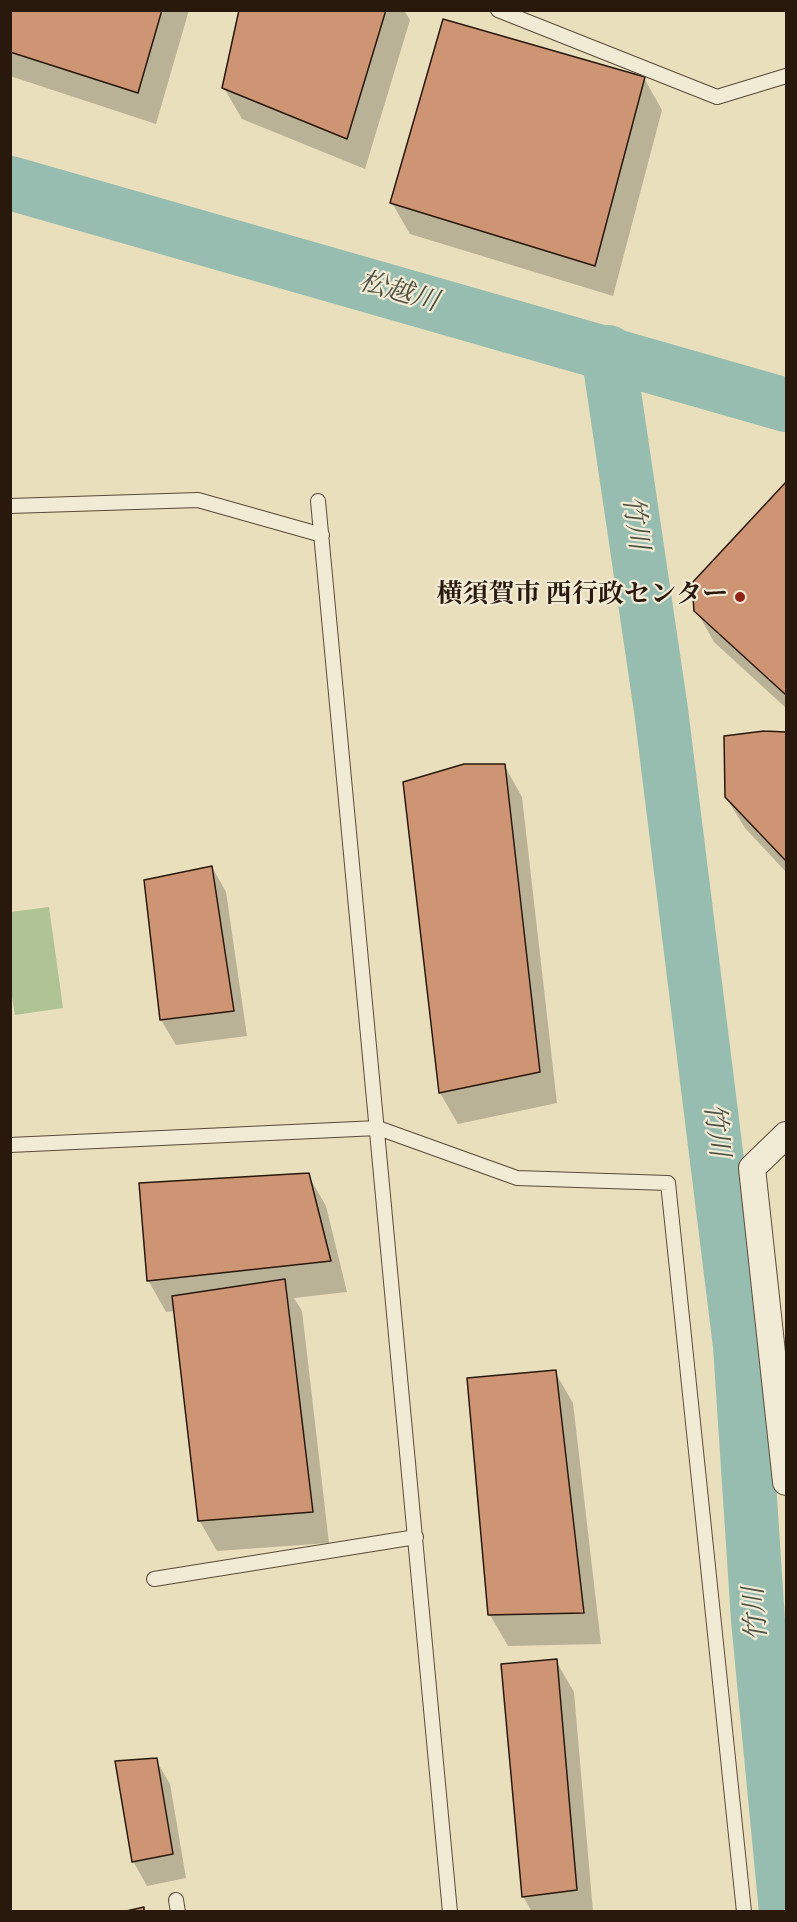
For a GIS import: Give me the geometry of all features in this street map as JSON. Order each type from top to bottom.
[{"type":"street","points":[[786,1135],[752,1168],[786,1482]]},
{"type":"lane","points":[[498,10],[717,97],[786,76]]},
{"type":"lane","points":[[10,506],[198,500],[322,535]]},
{"type":"lane","points":[[318,501],[450,1911]]},
{"type":"lane","points":[[10,1145],[378,1128],[517,1178],[668,1183],[744,1911]]},
{"type":"lane","points":[[154,1579],[416,1537]]},
{"type":"green space","points":[[49,907],[63,1008],[15,1015],[10,985],[11,912]]},
{"type":"building","points":[[10,10],[162,10],[138,93],[10,52]]},
{"type":"building","points":[[239,10],[386,10],[347,139],[222,88]]},
{"type":"building","points":[[443,19],[645,77],[595,266],[390,203]]},
{"type":"building","name":"横須賀市 西行政センター","points":[[786,482],[786,695],[694,611],[692,583]]},
{"type":"building","points":[[764,731],[786,732],[786,861],[725,797],[724,736]]},
{"type":"building","points":[[464,764],[505,764],[540,1072],[439,1093],[403,782]]},
{"type":"building","points":[[212,866],[234,1011],[160,1020],[144,880]]},
{"type":"building","points":[[309,1173],[331,1261],[147,1281],[139,1183]]},
{"type":"building","points":[[285,1279],[313,1512],[198,1521],[172,1296]]},
{"type":"building","points":[[556,1370],[584,1613],[488,1615],[467,1378]]},
{"type":"building","points":[[557,1659],[577,1890],[522,1897],[501,1664]]},
{"type":"building","points":[[157,1758],[173,1854],[132,1862],[115,1761]]},
{"type":"building","points":[[144,1907],[144,1912],[122,1912]]},
{"type":"waterway","name":"松越川","points":[[10,183],[786,405]]},
{"type":"waterway","name":"竹川","points":[[608,352],[661,710],[740,1346],[758,1620],[786,1912]]},
{"type":"place","name":"横須賀市 西行政センター","points":[[740,597]]}]
